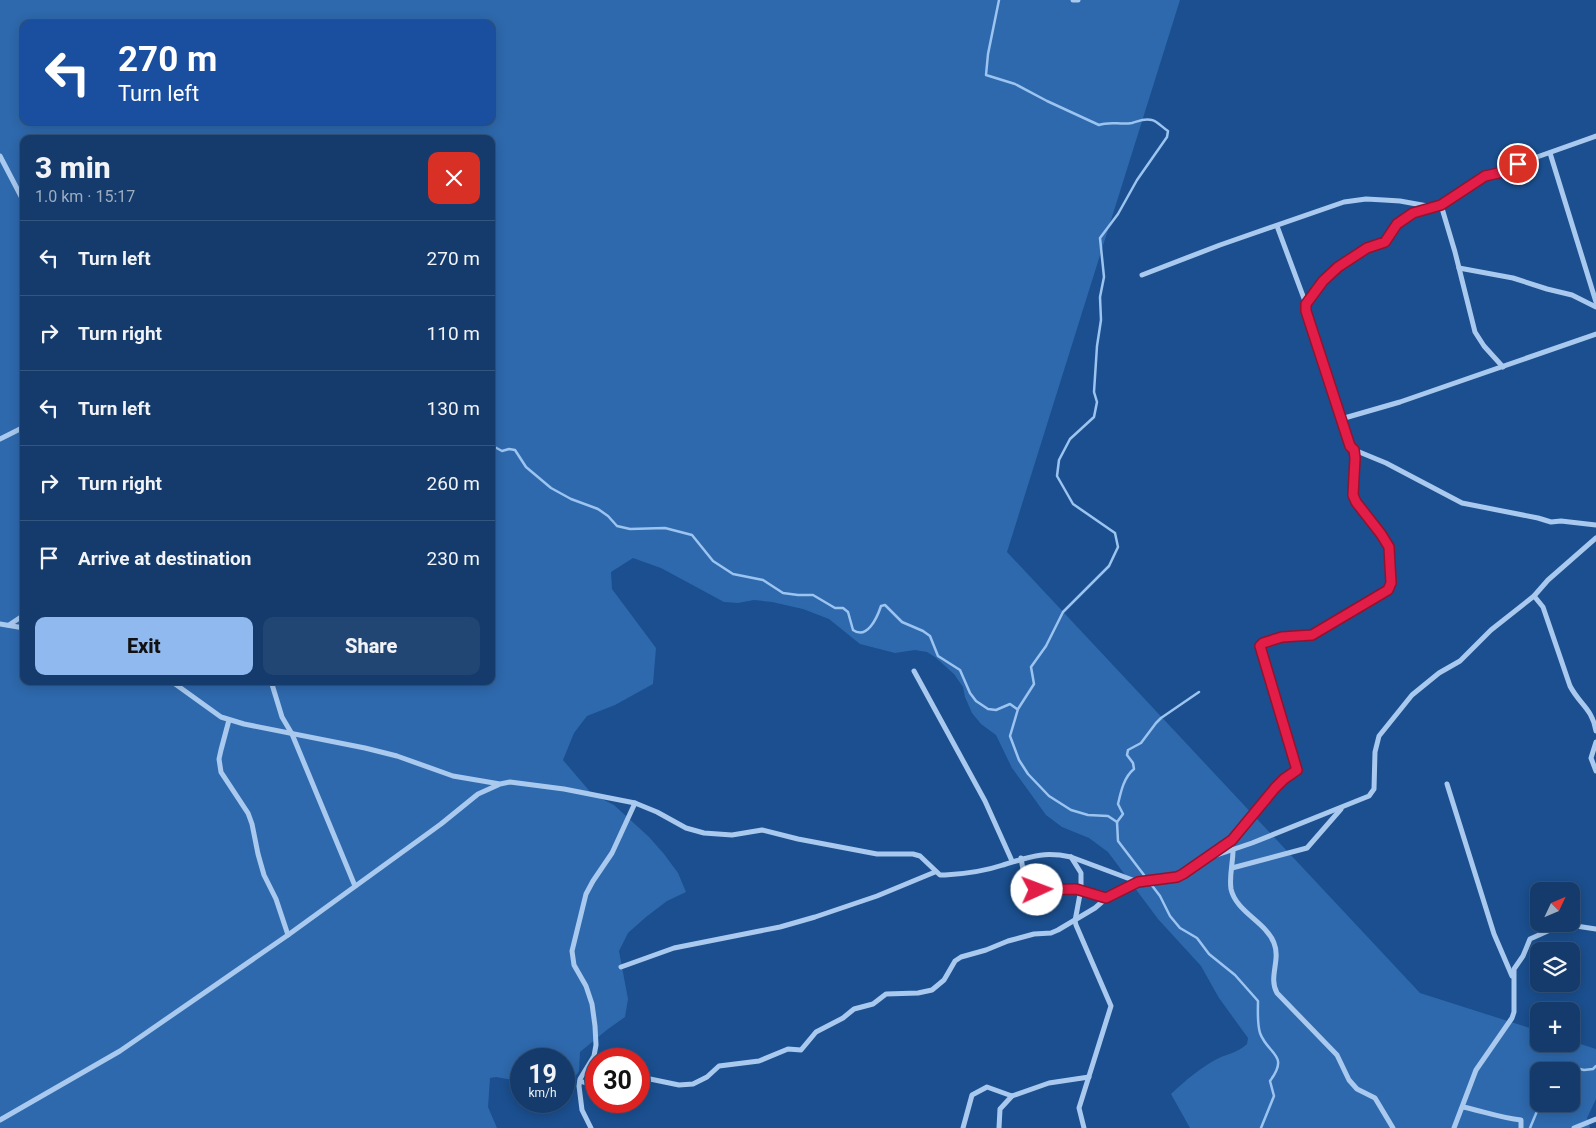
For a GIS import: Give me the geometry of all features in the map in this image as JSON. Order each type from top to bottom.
[{"type":"street","points":[[1073,0],[1078,0]]},
{"type":"street","points":[[1306,304],[1323,281],[1338,267],[1367,248],[1385,242],[1397,224],[1413,213],[1441,205],[1485,176],[1503,172],[1550,152],[1596,136]]},
{"type":"street","points":[[1550,152],[1596,302]]},
{"type":"street","points":[[0,156],[20,194]]},
{"type":"street","points":[[1142,275],[1220,245],[1344,202],[1366,199],[1400,201],[1434,208]]},
{"type":"street","points":[[1441,205],[1475,332],[1484,346],[1503,367]]},
{"type":"street","points":[[1277,226],[1306,304],[1306,311],[1350,446],[1354,450],[1386,462],[1462,503],[1543,520],[1596,525]]},
{"type":"street","points":[[1459,268],[1513,278],[1572,295],[1596,307]]},
{"type":"street","points":[[1341,419],[1400,402],[1596,334]]},
{"type":"street","points":[[0,440],[20,429]]},
{"type":"street","points":[[650,1080],[679,1085],[693,1084],[720,1066],[759,1061],[788,1049],[800,1050],[816,1032],[843,1018],[854,1009],[873,1004],[886,994],[918,993],[932,990],[944,980],[955,961],[961,957],[1016,938],[1051,933],[1075,921],[1106,898],[1138,882],[1177,877],[1232,840],[1275,788],[1297,770],[1260,649],[1261,644],[1282,637],[1312,635],[1390,588],[1389,547],[1356,502],[1353,495],[1354,450]]},
{"type":"street","points":[[1206,859],[1342,807],[1372,793],[1374,789],[1375,752],[1379,736],[1412,695],[1439,673],[1460,661],[1491,630],[1534,596],[1548,580],[1596,538]]},
{"type":"street","points":[[1534,596],[1542,607],[1570,686],[1592,714],[1596,728]]},
{"type":"street","points":[[9,625],[20,618]]},
{"type":"street","points":[[0,624],[20,627]]},
{"type":"street","points":[[914,671],[985,801],[1012,861]]},
{"type":"street","points":[[175,685],[207,708],[229,720],[365,748],[397,756],[453,776],[500,784]]},
{"type":"street","points":[[272,685],[282,717],[292,734],[355,886]]},
{"type":"street","points":[[229,720],[220,750],[221,772],[248,813],[264,875],[276,899],[288,935]]},
{"type":"street","points":[[1596,742],[1591,758],[1596,771]]},
{"type":"street","points":[[0,1120],[120,1051],[288,935],[478,794],[500,784],[510,782],[575,790],[635,804],[657,812],[686,828],[698,832],[732,835],[762,830],[877,854],[913,854],[924,859],[940,875],[998,866],[1021,858],[1046,854],[1071,857],[1138,882]]},
{"type":"street","points":[[1447,784],[1494,934],[1513,979]]},
{"type":"street","points":[[591,1128],[582,1110],[580,1082],[594,1056],[596,1039],[592,1004],[586,986],[574,965],[572,957],[573,946],[586,894],[612,853],[635,804]]},
{"type":"street","points":[[1232,868],[1307,848],[1342,807]]},
{"type":"street","points":[[1233,850],[1232,891],[1243,908],[1265,928],[1274,943],[1277,957],[1273,984],[1277,993],[1336,1055],[1349,1080],[1357,1089],[1374,1098],[1390,1126],[1400,1128]]},
{"type":"street","points":[[1071,857],[1081,873],[1081,890],[1075,921],[1111,1006],[1079,1108],[1084,1128]]},
{"type":"street","points":[[1021,858],[1025,881],[1032,889],[1081,890],[1106,898]]},
{"type":"street","points":[[621,968],[674,948],[761,931],[815,917],[877,896],[935,872]]},
{"type":"street","points":[[1454,1128],[1476,1070],[1512,1018],[1514,1012],[1514,969],[1523,956],[1526,946],[1534,936],[1559,926],[1596,929]]},
{"type":"street","points":[[999,1128],[1000,1109],[1012,1096],[1049,1083],[1089,1077]]},
{"type":"street","points":[[580,1082],[585,1083]]},
{"type":"street","points":[[963,1128],[972,1095],[987,1087],[1012,1096]]},
{"type":"street","points":[[1463,1107],[1505,1118],[1521,1120],[1521,1128]]},
{"type":"street","points":[[1574,1128],[1596,1119]]},
{"type":"shaded area","points":[[0,0],[1180,0],[1007,552],[1420,993],[1530,1028],[1530,1052],[1580,1052],[1580,1044],[1596,1049],[1596,1099],[1587,1118],[1590,1128],[1190,1128],[1171,1094],[1206,1065],[1243,1047],[1247,1044],[1248,1038],[1219,998],[1201,966],[1158,919],[1108,852],[1089,838],[1062,827],[1046,815],[1012,768],[996,735],[981,724],[972,713],[963,687],[954,674],[927,652],[915,650],[895,653],[860,644],[829,619],[803,609],[754,600],[738,603],[724,602],[661,568],[633,558],[611,572],[612,589],[656,648],[653,684],[615,705],[587,716],[574,733],[563,760],[592,794],[614,805],[649,837],[678,873],[686,892],[667,901],[628,933],[619,951],[628,999],[625,1017],[580,1052],[579,1071],[575,1077],[575,1048],[510,1048],[510,1079],[490,1078],[488,1107],[497,1128],[0,1128]]},
{"type":"waterway","points":[[999,0],[988,54],[986,75],[1015,84],[1099,125],[1107,123],[1132,123],[1149,119],[1168,131],[1167,137],[1137,180],[1118,214],[1100,238],[1104,277],[1100,297],[1101,320],[1094,392],[1097,402],[1094,417],[1070,439],[1059,460],[1057,476],[1073,504],[1115,533],[1118,547],[1109,566],[1063,612],[1046,646],[1031,667],[1034,684],[1018,709],[1010,736],[1019,760],[1028,774],[1049,796],[1071,810],[1088,815],[1108,816],[1117,822],[1118,841],[1160,896],[1170,916],[1180,928],[1197,938],[1209,954],[1235,975],[1258,1001],[1260,1033],[1278,1060],[1276,1072],[1270,1081],[1274,1096],[1261,1128]]},
{"type":"waterway","points":[[495,447],[502,451],[515,450],[526,467],[551,488],[571,499],[598,509],[617,526],[630,529],[665,528],[692,535],[713,561],[733,574],[763,580],[783,593],[813,595],[835,608],[843,608],[848,612],[853,630],[858,632],[867,630],[877,616],[881,606],[885,605],[902,622],[930,636],[938,656],[960,670],[970,693],[976,701],[988,709],[996,710],[1010,704],[1017,709]]},
{"type":"waterway","points":[[1117,822],[1123,814],[1118,804],[1122,789],[1125,780],[1134,769],[1133,763],[1127,755],[1128,750],[1141,743],[1161,718],[1199,692]]},
{"type":"waterway","points":[[1580,1069],[1593,1069],[1596,1066]]},
{"type":"waterway","points":[[1530,1128],[1537,1112]]},
{"type":"route","points":[[1037,890],[1076,889],[1106,898],[1138,882],[1177,877],[1232,840],[1275,788],[1297,770],[1260,649],[1261,644],[1286,636],[1312,635],[1388,590],[1391,583],[1389,547],[1356,502],[1353,495],[1354,450],[1350,446],[1342,422],[1306,311],[1306,304],[1323,281],[1338,267],[1372,245],[1383,244],[1397,224],[1413,213],[1441,205],[1485,176],[1503,172],[1518,164]]}]
